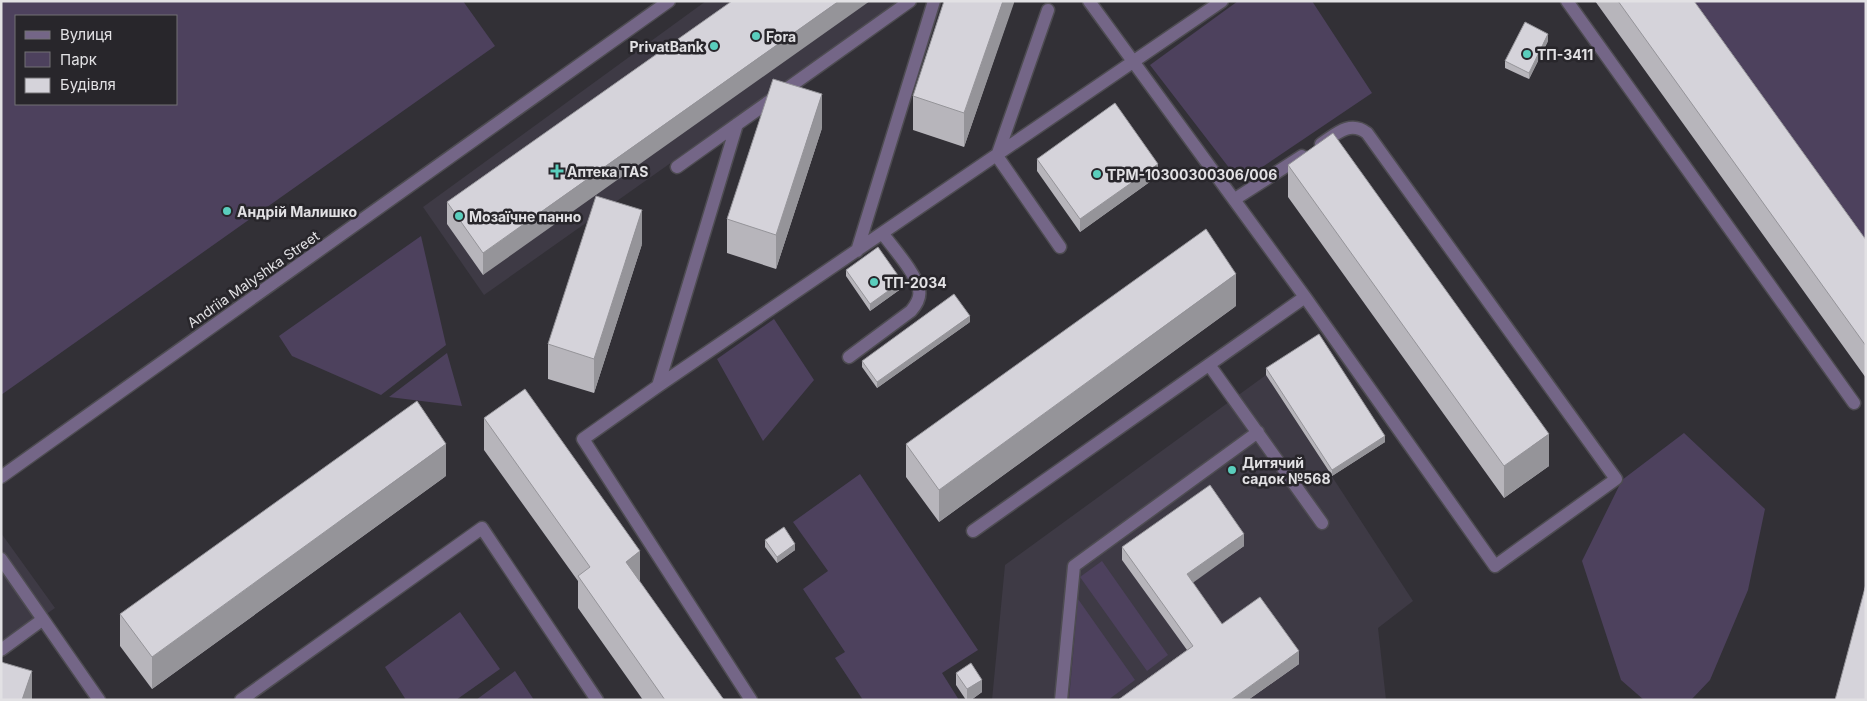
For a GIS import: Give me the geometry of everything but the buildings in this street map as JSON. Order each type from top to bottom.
[{"type":"street","name":"Andriia Malyshka Street","points":[[1,477],[669,1]]},
{"type":"street","points":[[677,167],[910,1]]},
{"type":"street","points":[[857,251],[934,1]]},
{"type":"street","points":[[1089,1],[1235,199],[1494,566],[1616,480],[1367,133],[1362,129],[1349,126],[1235,199]]},
{"type":"street","points":[[751,700],[583,439],[658,386],[1135,63],[1222,1]]},
{"type":"street","points":[[1567,1],[1854,403]]},
{"type":"street","points":[[997,156],[1048,10]]},
{"type":"street","points":[[658,386],[737,124]]},
{"type":"street","points":[[997,156],[1060,247]]},
{"type":"street","points":[[849,357],[912,311],[918,301],[920,291],[915,280],[883,234]]},
{"type":"street","points":[[973,531],[1210,366],[1305,297]]},
{"type":"street","points":[[1210,366],[1322,523]]},
{"type":"street","points":[[1061,700],[1074,566],[1258,432]]},
{"type":"street","points":[[241,700],[482,528],[597,700]]},
{"type":"street","points":[[1,559],[99,700]]},
{"type":"street","points":[[1,650],[42,620]]},
{"type":"shaded area","points":[[706,1],[900,1],[484,295],[423,207]]},
{"type":"shaded area","name":"Дитячий садок №568","points":[[1266,375],[1413,601],[1378,628],[1386,700],[992,700],[1005,565]]},
{"type":"shaded area","points":[[1,533],[55,608],[1,646]]},
{"type":"green space","points":[[1,1],[463,1],[495,46],[1,395]]},
{"type":"green space","points":[[1238,1],[1312,1],[1372,93],[1240,182],[1150,65]]},
{"type":"green space","points":[[1671,1],[1866,1],[1866,272]]},
{"type":"green space","points":[[421,236],[446,345],[381,395],[292,356],[279,336]]},
{"type":"green space","points":[[774,319],[814,380],[763,441],[717,359]]},
{"type":"green space","points":[[447,353],[462,406],[389,397]]},
{"type":"green space","points":[[1684,433],[1765,509],[1748,590],[1710,680],[1691,700],[1644,700],[1621,680],[1582,561],[1622,480]]},
{"type":"green space","points":[[860,474],[978,650],[942,673],[959,700],[863,700],[835,658],[845,652],[803,589],[828,571],[793,522]]},
{"type":"green space","points":[[1102,561],[1168,655],[1147,671],[1080,577]]},
{"type":"green space","points":[[1078,599],[1135,680],[1108,700],[1069,700]]},
{"type":"green space","points":[[460,612],[500,669],[456,700],[406,700],[385,667]]},
{"type":"green space","points":[[515,671],[534,700],[476,700]]},
{"type":"place","name":"Fora","points":[[756,36]]},
{"type":"place","name":"PrivatBank","points":[[714,46]]},
{"type":"place","name":"ТП-3411","points":[[1527,54]]},
{"type":"place","name":"Аптека TAS","points":[[557,171]]},
{"type":"place","name":"ТРМ-10300300306/006","points":[[1097,174]]},
{"type":"place","name":"Андрій Малишко","points":[[227,211]]},
{"type":"place","name":"Мозаїчне панно","points":[[459,216]]},
{"type":"place","name":"ТП-2034","points":[[874,282]]},
{"type":"place","name":"Дитячий садок №568","points":[[1232,470]]}]
